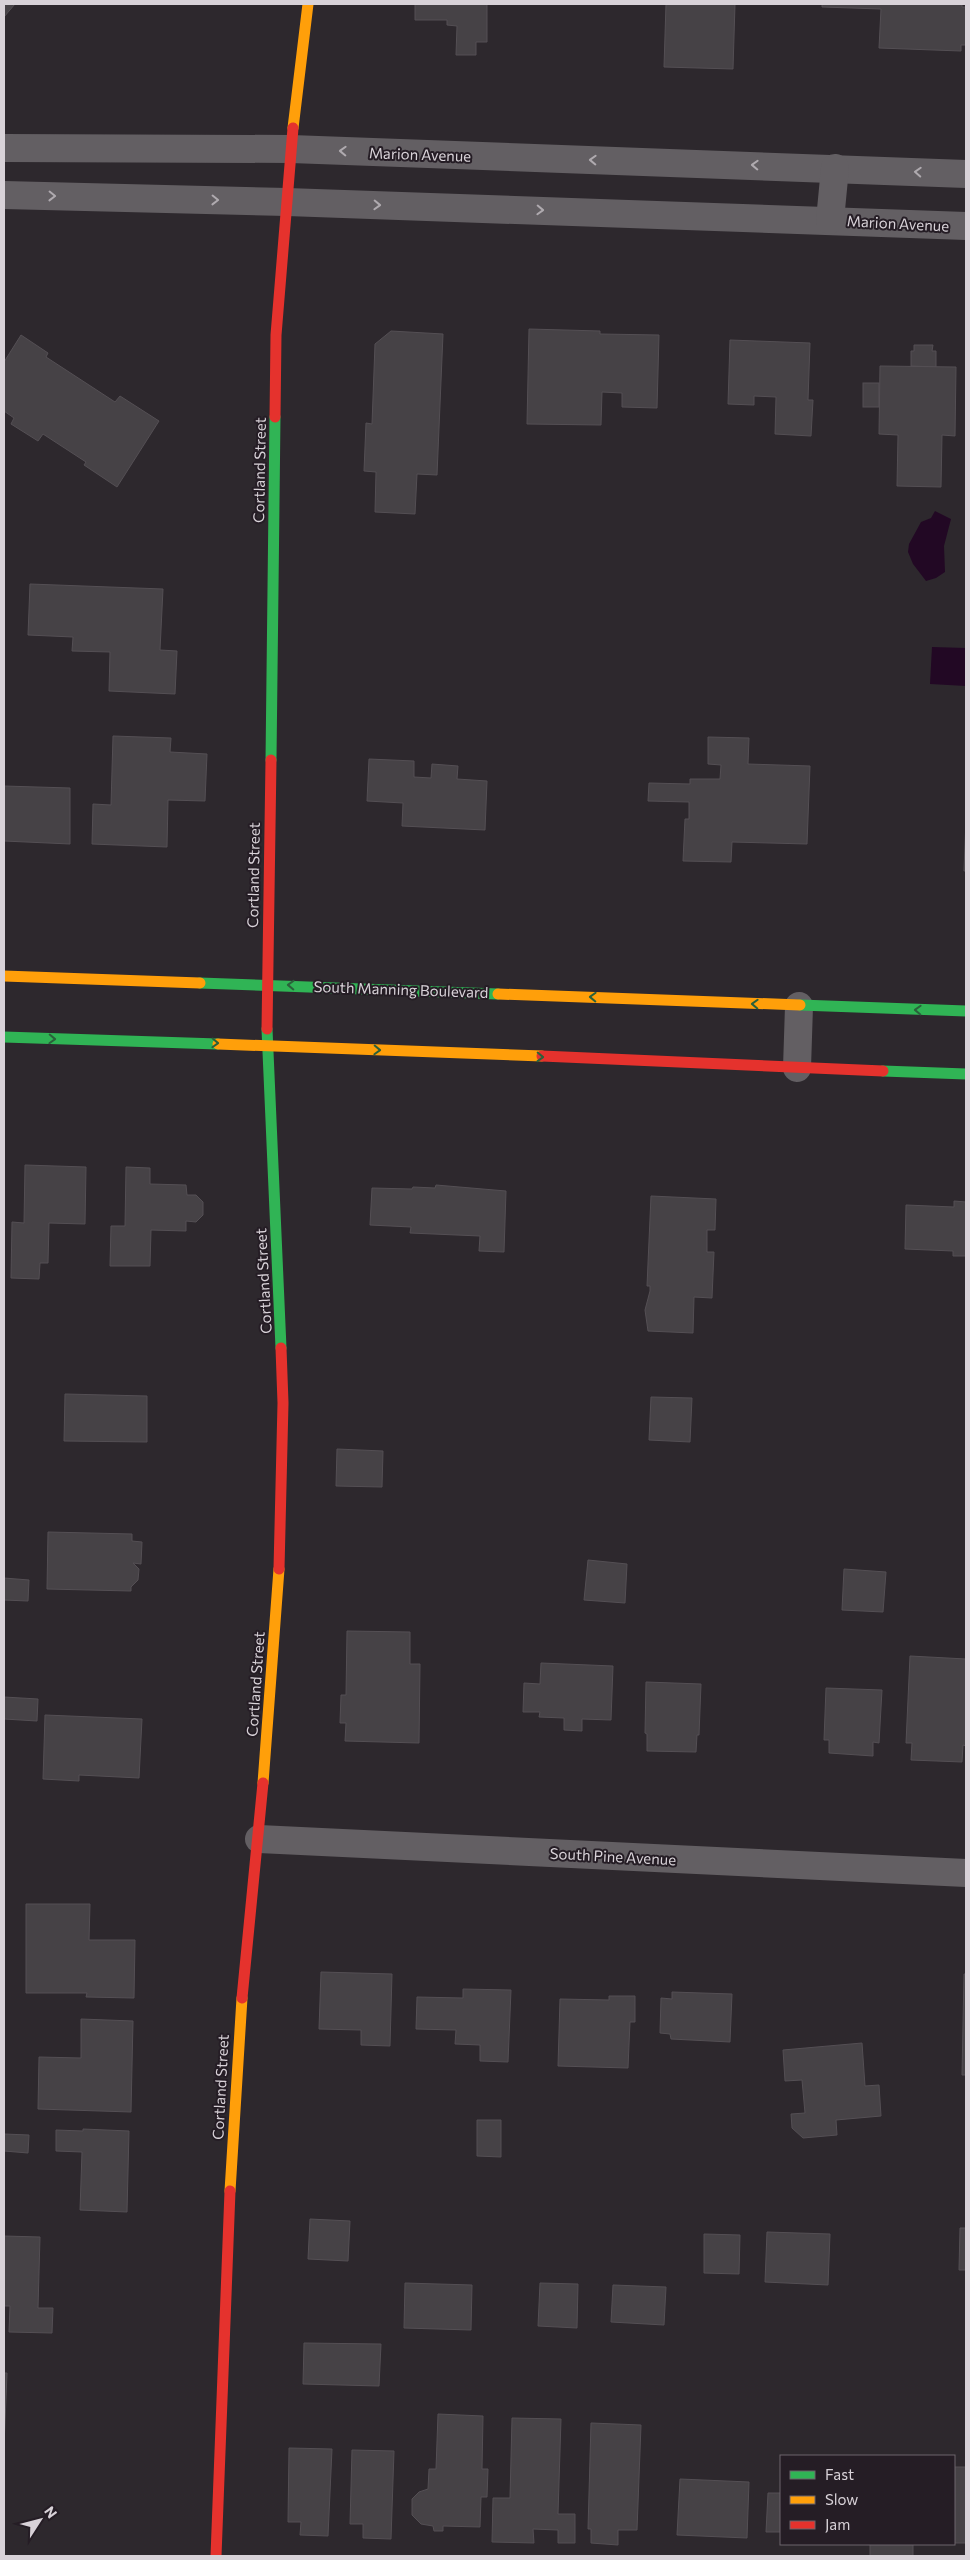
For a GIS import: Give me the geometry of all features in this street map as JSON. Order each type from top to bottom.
[{"type":"street","name":"Cortland Street","points":[[216,2556],[232,2148],[239,2022],[259,1839],[278,1563],[283,1403],[279,1270],[267,1045],[276,335],[291,149],[308,4]]},
{"type":"street","name":"Marion Avenue","points":[[4,148],[291,149],[966,174]]},
{"type":"street","name":"Marion Avenue","points":[[830,220],[835,168]]},
{"type":"street","name":"Marion Avenue","points":[[4,195],[287,202],[966,226]]},
{"type":"street","name":"South Manning Boulevard","points":[[4,976],[267,984],[966,1011]]},
{"type":"street","points":[[797,1068],[799,1006]]},
{"type":"street","points":[[4,1037],[267,1045],[966,1074]]},
{"type":"street","name":"South Pine Avenue","points":[[259,1839],[966,1873]]},
{"type":"shaded area","points":[[935,511],[951,519],[944,546],[945,572],[936,578],[926,581],[913,564],[908,552],[909,544],[921,522],[931,518]]},
{"type":"shaded area","points":[[932,647],[966,648],[966,686],[930,684]]},
{"type":"building","points":[[4,4],[15,4],[4,17]]},
{"type":"building","points":[[415,4],[487,4],[487,42],[476,42],[476,55],[456,55],[457,26],[447,25],[447,20],[415,20]]},
{"type":"building","points":[[666,4],[735,4],[733,69],[664,67]]},
{"type":"building","points":[[822,4],[962,4],[962,7],[966,7],[966,45],[961,45],[961,51],[879,48],[881,9],[822,7]]},
{"type":"building","points":[[529,329],[600,331],[600,334],[659,335],[657,408],[622,407],[622,393],[602,392],[601,425],[527,424]]},
{"type":"building","points":[[391,331],[443,334],[437,475],[417,474],[415,514],[375,512],[376,472],[364,471],[366,423],[372,424],[375,344]]},
{"type":"building","points":[[21,335],[48,353],[46,357],[115,402],[120,396],[159,421],[117,487],[84,465],[86,462],[43,434],[38,441],[11,424],[14,418],[4,411],[4,362]]},
{"type":"building","points":[[730,340],[810,343],[808,400],[813,400],[811,436],[775,434],[776,397],[754,396],[754,405],[728,404]]},
{"type":"building","points":[[914,345],[933,345],[932,351],[936,351],[936,367],[911,366],[911,351],[914,351]]},
{"type":"building","points":[[880,366],[956,367],[955,436],[942,435],[941,487],[897,486],[898,435],[879,434]]},
{"type":"building","points":[[863,383],[879,383],[879,407],[863,407]]},
{"type":"building","points":[[30,584],[163,589],[160,650],[177,651],[175,694],[109,691],[110,652],[72,651],[73,637],[28,635]]},
{"type":"building","points":[[113,736],[171,738],[170,752],[207,754],[205,801],[168,800],[167,847],[92,844],[93,804],[111,805]]},
{"type":"building","points":[[708,737],[749,738],[748,764],[810,766],[807,844],[732,842],[731,862],[683,861],[685,819],[689,819],[689,802],[648,801],[649,783],[690,784],[690,779],[720,779],[721,765],[708,764]]},
{"type":"building","points":[[369,759],[414,761],[414,777],[431,778],[432,764],[458,766],[457,779],[487,781],[485,830],[402,826],[403,803],[367,801]]},
{"type":"building","points":[[4,786],[70,788],[70,844],[4,841]]},
{"type":"building","points":[[966,819],[966,871],[964,871]]},
{"type":"building","points":[[25,1165],[86,1167],[85,1224],[49,1223],[48,1263],[40,1263],[39,1279],[11,1278],[12,1222],[24,1223]]},
{"type":"building","points":[[126,1167],[150,1168],[150,1184],[186,1185],[187,1195],[196,1195],[203,1202],[203,1215],[196,1222],[186,1221],[186,1231],[151,1230],[150,1266],[110,1266],[111,1226],[125,1226]]},
{"type":"building","points":[[436,1185],[506,1191],[504,1252],[479,1251],[480,1236],[410,1233],[411,1227],[370,1225],[372,1188],[435,1188]]},
{"type":"building","points":[[651,1196],[716,1199],[715,1230],[707,1230],[707,1252],[714,1252],[712,1298],[694,1297],[693,1333],[648,1331],[645,1310],[650,1291],[650,1286],[647,1286]]},
{"type":"building","points":[[954,1201],[966,1202],[966,1256],[953,1256],[953,1251],[905,1249],[906,1205],[954,1207]]},
{"type":"building","points":[[65,1394],[147,1396],[147,1442],[64,1441]]},
{"type":"building","points":[[651,1397],[692,1398],[690,1442],[649,1440]]},
{"type":"building","points":[[337,1449],[383,1451],[382,1487],[336,1486]]},
{"type":"building","points":[[48,1532],[132,1534],[132,1541],[142,1542],[141,1564],[133,1563],[139,1569],[138,1580],[131,1587],[131,1591],[47,1589]]},
{"type":"building","points":[[588,1560],[627,1564],[625,1603],[584,1600]]},
{"type":"building","points":[[844,1569],[886,1572],[883,1612],[842,1610]]},
{"type":"building","points":[[4,1578],[29,1580],[28,1601],[4,1600]]},
{"type":"building","points":[[347,1631],[410,1632],[410,1664],[420,1664],[419,1743],[345,1741],[346,1723],[340,1723],[341,1695],[346,1695]]},
{"type":"building","points":[[910,1656],[966,1659],[966,1746],[963,1745],[962,1762],[911,1760],[912,1743],[906,1743]]},
{"type":"building","points":[[541,1663],[613,1666],[611,1720],[582,1719],[582,1731],[564,1730],[564,1718],[539,1717],[540,1712],[523,1712],[524,1683],[540,1684]]},
{"type":"building","points":[[646,1682],[701,1684],[699,1735],[697,1735],[696,1752],[647,1751],[647,1734],[645,1733]]},
{"type":"building","points":[[826,1688],[882,1690],[879,1743],[873,1742],[873,1756],[829,1753],[829,1740],[824,1740]]},
{"type":"building","points":[[4,1697],[38,1699],[37,1721],[4,1719]]},
{"type":"building","points":[[45,1715],[142,1719],[139,1778],[79,1775],[79,1781],[43,1779]]},
{"type":"building","points":[[26,1904],[90,1904],[89,1940],[135,1940],[134,1998],[86,1997],[87,1993],[26,1993]]},
{"type":"building","points":[[321,1972],[392,1974],[390,2046],[361,2045],[361,2030],[319,2029]]},
{"type":"building","points":[[964,1974],[966,1974],[966,2075],[962,2075]]},
{"type":"building","points":[[463,1989],[511,1990],[508,2062],[480,2061],[480,2045],[455,2044],[456,2030],[416,2029],[417,1997],[463,1998]]},
{"type":"building","points":[[672,1992],[732,1994],[730,2042],[671,2039],[670,2034],[660,2033],[661,1998],[672,1999]]},
{"type":"building","points":[[609,1996],[635,1996],[635,2022],[630,2022],[628,2068],[558,2066],[560,1999],[609,2000]]},
{"type":"building","points":[[81,2019],[133,2021],[131,2112],[38,2109],[39,2057],[81,2058]]},
{"type":"building","points":[[862,2043],[865,2086],[879,2085],[881,2116],[836,2120],[837,2135],[803,2138],[792,2128],[791,2114],[805,2113],[802,2080],[785,2081],[783,2050]]},
{"type":"building","points":[[477,2120],[501,2120],[501,2157],[477,2156]]},
{"type":"building","points":[[83,2129],[129,2131],[127,2212],[80,2210],[82,2152],[56,2151],[56,2130],[83,2131]]},
{"type":"building","points":[[4,2134],[29,2135],[28,2153],[4,2151]]},
{"type":"building","points":[[310,2219],[350,2221],[348,2261],[308,2259]]},
{"type":"building","points":[[960,2228],[966,2228],[966,2270],[959,2270]]},
{"type":"building","points":[[767,2232],[830,2234],[828,2285],[765,2282]]},
{"type":"building","points":[[704,2234],[740,2235],[739,2274],[704,2273]]},
{"type":"building","points":[[4,2236],[40,2237],[38,2308],[53,2308],[52,2333],[9,2332],[10,2306],[4,2306]]},
{"type":"building","points":[[405,2283],[472,2285],[471,2330],[404,2328]]},
{"type":"building","points":[[540,2283],[578,2284],[577,2328],[538,2326]]},
{"type":"building","points":[[613,2285],[666,2287],[664,2325],[611,2322]]},
{"type":"building","points":[[304,2343],[381,2344],[379,2386],[303,2384]]},
{"type":"building","points":[[4,2373],[7,2373],[4,2446]]},
{"type":"building","points":[[438,2414],[483,2416],[482,2469],[488,2469],[487,2497],[481,2497],[480,2527],[443,2526],[443,2531],[434,2531],[433,2526],[421,2524],[412,2515],[412,2499],[419,2492],[428,2489],[429,2469],[436,2469]]},
{"type":"building","points":[[512,2418],[561,2419],[558,2514],[575,2514],[575,2543],[558,2543],[558,2530],[533,2529],[534,2543],[492,2542],[493,2498],[510,2498]]},
{"type":"building","points":[[591,2423],[641,2425],[637,2530],[618,2530],[618,2545],[591,2543],[591,2529],[588,2529]]},
{"type":"building","points":[[289,2448],[332,2449],[328,2536],[300,2535],[301,2522],[288,2522]]},
{"type":"building","points":[[352,2450],[394,2451],[391,2539],[363,2538],[363,2524],[350,2524]]},
{"type":"building","points":[[955,2467],[966,2467],[966,2543],[955,2543]]},
{"type":"building","points":[[680,2479],[749,2482],[747,2538],[677,2535]]},
{"type":"building","points":[[768,2493],[780,2493],[780,2532],[766,2532]]},
{"type":"building","points":[[870,2545],[913,2545],[913,2556],[870,2556]]},
{"type":"traffic: fast","points":[[271,760],[275,417]]},
{"type":"traffic: fast","points":[[200,983],[498,994]]},
{"type":"traffic: fast","points":[[800,1005],[966,1011]]},
{"type":"traffic: fast","points":[[267,1029],[281,1348]]},
{"type":"traffic: fast","points":[[4,1037],[218,1044]]},
{"type":"traffic: fast","points":[[883,1071],[966,1074]]},
{"type":"traffic: slow","points":[[293,128],[308,4]]},
{"type":"traffic: slow","points":[[4,976],[200,983]]},
{"type":"traffic: slow","points":[[498,994],[800,1005]]},
{"type":"traffic: slow","points":[[218,1044],[542,1056]]},
{"type":"traffic: slow","points":[[263,1783],[279,1569]]},
{"type":"traffic: slow","points":[[230,2191],[242,1998]]},
{"type":"traffic: jam","points":[[275,417],[276,335],[293,128]]},
{"type":"traffic: jam","points":[[267,1029],[271,760]]},
{"type":"traffic: jam","points":[[542,1056],[883,1071]]},
{"type":"traffic: jam","points":[[279,1569],[283,1403],[281,1348]]},
{"type":"traffic: jam","points":[[242,1998],[263,1783]]},
{"type":"traffic: jam","points":[[216,2556],[230,2191]]}]
